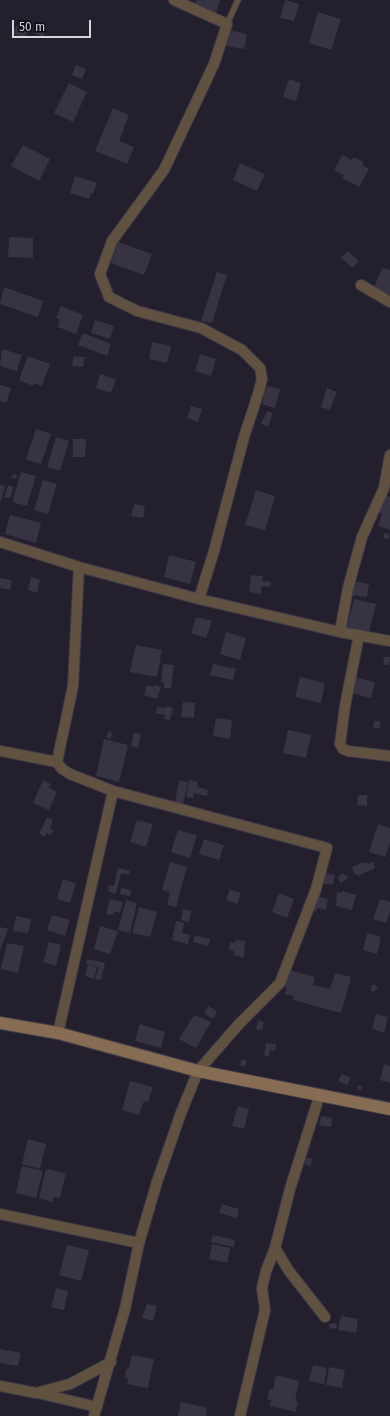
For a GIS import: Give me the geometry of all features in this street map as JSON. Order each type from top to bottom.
[{"type":"main road","points":[[0,1023],[58,1033],[198,1071],[390,1109]]},
{"type":"street","points":[[174,0],[227,24],[214,64],[164,170],[112,241],[100,274],[109,297],[136,311],[201,328],[242,350],[260,368],[262,380],[244,437],[214,551],[199,599]]},
{"type":"street","points":[[361,285],[390,302]]},
{"type":"street","points":[[340,632],[348,588],[358,552],[362,538],[384,488],[390,456]]},
{"type":"street","points":[[0,542],[79,567],[199,599],[340,632],[390,641]]},
{"type":"street","points":[[57,762],[73,686],[79,567]]},
{"type":"street","points":[[359,635],[345,706],[340,744],[343,749],[348,751],[390,756]]},
{"type":"street","points":[[0,751],[57,762],[62,769],[70,774],[114,791],[327,848],[314,896],[280,983],[239,1024],[198,1071],[181,1113],[157,1182],[139,1243],[125,1309],[111,1362],[96,1411],[36,1393],[0,1386]]},
{"type":"street","points":[[58,1033],[114,791]]},
{"type":"street","points":[[240,1416],[265,1310],[262,1288],[263,1282],[275,1248],[290,1189],[320,1094]]},
{"type":"street","points":[[0,1214],[139,1243]]},
{"type":"street","points":[[275,1248],[288,1271],[325,1317]]},
{"type":"street","points":[[36,1393],[70,1384],[111,1362]]},
{"type":"lane","points":[[227,24],[238,0]]},
{"type":"building","points":[[196,0],[220,0],[216,14],[194,8]]},
{"type":"building","points":[[285,0],[299,4],[294,21],[280,18]]},
{"type":"building","points":[[318,12],[341,19],[331,50],[309,43]]},
{"type":"building","points":[[18,24],[29,30],[24,39],[13,33]]},
{"type":"building","points":[[37,24],[47,28],[43,37],[34,33]]},
{"type":"building","points":[[230,30],[247,34],[244,49],[226,46]]},
{"type":"building","points":[[76,65],[86,69],[82,79],[72,75]]},
{"type":"building","points":[[289,79],[301,83],[296,101],[283,97]]},
{"type":"building","points":[[69,83],[87,92],[73,122],[54,113]]},
{"type":"building","points":[[113,108],[129,115],[119,141],[134,147],[127,164],[95,151]]},
{"type":"building","points":[[23,145],[50,159],[39,181],[11,166]]},
{"type":"building","points":[[342,155],[352,160],[353,157],[364,162],[362,165],[369,169],[359,187],[342,178],[344,175],[334,171]]},
{"type":"building","points":[[240,163],[265,174],[257,191],[233,180]]},
{"type":"building","points":[[75,176],[97,183],[93,194],[91,193],[89,199],[70,193]]},
{"type":"building","points":[[9,237],[33,238],[33,258],[8,257]]},
{"type":"building","points":[[118,242],[152,254],[144,275],[111,263]]},
{"type":"building","points":[[348,251],[359,261],[353,268],[341,258]]},
{"type":"building","points":[[382,268],[390,270],[390,298],[379,294],[381,290],[374,287]]},
{"type":"building","points":[[217,272],[227,275],[212,323],[201,321]]},
{"type":"building","points":[[4,287],[43,301],[38,317],[0,304]]},
{"type":"building","points":[[61,306],[83,315],[76,334],[58,327],[60,320],[56,318]]},
{"type":"building","points":[[95,320],[114,326],[110,339],[91,333]]},
{"type":"building","points":[[83,333],[111,344],[107,356],[78,345]]},
{"type":"building","points":[[152,342],[171,346],[167,363],[149,359]]},
{"type":"building","points":[[2,349],[22,355],[17,371],[0,366]]},
{"type":"building","points":[[200,354],[216,359],[211,376],[195,371]]},
{"type":"building","points":[[28,356],[50,364],[42,386],[34,383],[33,386],[19,380]]},
{"type":"building","points":[[74,356],[85,357],[83,367],[72,366]]},
{"type":"building","points":[[100,374],[116,379],[111,393],[96,388]]},
{"type":"building","points":[[0,385],[11,388],[6,403],[0,401]]},
{"type":"building","points":[[267,386],[280,389],[275,408],[262,404]]},
{"type":"building","points":[[327,388],[337,392],[330,410],[321,407]]},
{"type":"building","points":[[191,406],[202,409],[198,422],[187,418]]},
{"type":"building","points":[[267,411],[273,413],[268,427],[261,424]]},
{"type":"building","points":[[36,429],[51,434],[41,464],[26,460]]},
{"type":"building","points":[[56,437],[69,441],[60,471],[47,467]]},
{"type":"building","points":[[73,439],[86,439],[85,457],[73,457]]},
{"type":"building","points":[[21,472],[36,476],[27,506],[12,502]]},
{"type":"building","points":[[16,474],[17,477],[13,479],[11,476]]},
{"type":"building","points":[[43,480],[57,484],[48,514],[34,510]]},
{"type":"building","points":[[0,485],[5,486],[1,501],[0,501]]},
{"type":"building","points":[[8,485],[14,487],[10,498],[4,497]]},
{"type":"building","points":[[256,490],[275,496],[265,530],[245,525]]},
{"type":"building","points":[[382,494],[390,497],[390,530],[378,526],[382,514],[376,512]]},
{"type":"building","points":[[134,504],[145,506],[143,518],[131,516]]},
{"type":"building","points":[[10,515],[41,523],[36,543],[5,534]]},
{"type":"building","points":[[384,533],[389,534],[389,539],[383,538]]},
{"type":"building","points":[[169,555],[196,562],[190,584],[164,577]]},
{"type":"building","points":[[251,575],[263,576],[262,581],[271,582],[270,587],[262,586],[261,594],[249,592]]},
{"type":"building","points":[[31,577],[40,580],[37,593],[28,590]]},
{"type":"building","points":[[0,578],[12,580],[10,590],[0,588]]},
{"type":"building","points":[[351,581],[369,584],[367,597],[349,595]]},
{"type":"building","points":[[354,599],[376,604],[369,632],[347,627]]},
{"type":"building","points":[[196,617],[212,621],[206,638],[191,633]]},
{"type":"building","points":[[226,632],[246,638],[240,660],[220,654]]},
{"type":"building","points":[[136,645],[162,650],[157,677],[130,672]]},
{"type":"building","points":[[384,657],[390,657],[389,665],[383,665]]},
{"type":"building","points":[[163,664],[174,665],[171,688],[164,688],[164,682],[161,682]]},
{"type":"building","points":[[213,664],[236,669],[233,680],[210,675]]},
{"type":"building","points":[[300,677],[325,683],[321,703],[295,697]]},
{"type":"building","points":[[354,677],[375,682],[371,698],[351,693]]},
{"type":"building","points":[[147,685],[161,687],[157,699],[144,695]]},
{"type":"building","points":[[183,702],[195,703],[194,718],[181,717]]},
{"type":"building","points":[[166,706],[173,708],[172,713],[175,715],[171,714],[170,720],[164,719],[165,715],[156,713],[157,707],[166,708]]},
{"type":"building","points":[[216,718],[232,720],[230,739],[213,736]]},
{"type":"building","points":[[374,721],[380,721],[380,728],[373,728]]},
{"type":"building","points":[[288,730],[311,735],[306,758],[283,753]]},
{"type":"building","points":[[109,731],[112,732],[111,735],[115,736],[111,736],[110,739],[106,737]]},
{"type":"building","points":[[134,733],[141,734],[138,748],[131,746]]},
{"type":"building","points":[[104,739],[128,745],[119,782],[96,776]]},
{"type":"building","points":[[43,780],[51,784],[49,788],[57,792],[49,810],[33,803]]},
{"type":"building","points":[[179,780],[188,782],[183,804],[175,802]]},
{"type":"building","points":[[189,780],[198,782],[197,787],[208,790],[207,796],[194,793],[193,798],[186,797]]},
{"type":"building","points":[[358,795],[367,795],[367,806],[357,805]]},
{"type":"building","points":[[47,817],[53,820],[50,829],[54,831],[51,835],[47,833],[45,837],[39,834]]},
{"type":"building","points":[[137,820],[153,824],[146,847],[130,842]]},
{"type":"building","points":[[378,824],[390,828],[390,842],[385,857],[369,852]]},
{"type":"building","points":[[178,830],[197,835],[190,858],[171,852]]},
{"type":"building","points":[[204,839],[224,845],[219,860],[199,854]]},
{"type":"building","points":[[170,862],[187,867],[176,907],[167,905],[170,892],[162,890]]},
{"type":"building","points":[[363,862],[364,864],[367,862],[368,864],[373,862],[375,868],[358,876],[357,874],[354,875],[352,867]]},
{"type":"building","points":[[118,868],[130,871],[129,875],[121,873],[116,894],[108,891],[109,885],[114,886]]},
{"type":"building","points":[[322,873],[335,875],[333,885],[320,883]]},
{"type":"building","points":[[343,873],[348,878],[341,883],[337,878]]},
{"type":"building","points":[[63,879],[76,883],[70,903],[57,899]]},
{"type":"building","points":[[121,888],[131,890],[130,896],[120,894]]},
{"type":"building","points":[[230,889],[241,893],[237,904],[226,900]]},
{"type":"building","points":[[342,891],[356,895],[352,910],[336,906],[337,892],[341,893]]},
{"type":"building","points":[[279,893],[294,899],[287,918],[272,912]]},
{"type":"building","points":[[315,896],[328,899],[326,910],[317,908],[316,912],[312,911]]},
{"type":"building","points":[[110,899],[123,902],[120,913],[114,911],[113,915],[106,914]]},
{"type":"building","points":[[380,899],[390,902],[390,912],[386,923],[373,919]]},
{"type":"building","points":[[126,900],[137,903],[130,933],[118,930]]},
{"type":"building","points":[[139,907],[157,912],[150,937],[132,933]]},
{"type":"building","points":[[183,909],[191,911],[189,922],[181,920]]},
{"type":"building","points":[[52,915],[70,920],[65,936],[47,930]]},
{"type":"building","points":[[16,916],[31,919],[28,933],[13,931]]},
{"type":"building","points":[[176,921],[184,923],[182,933],[190,935],[188,944],[172,940]]},
{"type":"building","points":[[100,926],[118,931],[110,954],[94,949]]},
{"type":"building","points":[[0,927],[8,929],[0,951]]},
{"type":"building","points":[[367,933],[381,937],[377,954],[363,950]]},
{"type":"building","points":[[195,935],[210,939],[208,946],[193,942]]},
{"type":"building","points":[[235,940],[245,941],[244,957],[234,956],[234,951],[229,950],[230,942],[235,943]]},
{"type":"building","points":[[49,942],[61,945],[56,966],[43,962]]},
{"type":"building","points":[[7,943],[24,946],[18,973],[1,969]]},
{"type":"building","points":[[87,959],[105,963],[101,980],[95,979],[99,967],[86,964]]},
{"type":"building","points":[[88,965],[97,967],[94,979],[85,976]]},
{"type":"building","points":[[289,970],[315,977],[313,985],[330,989],[335,973],[351,977],[341,1013],[293,1000],[294,996],[285,994]]},
{"type":"building","points":[[373,984],[378,987],[374,992],[370,990]]},
{"type":"building","points":[[208,1006],[217,1011],[213,1019],[204,1014]]},
{"type":"building","points":[[376,1014],[388,1017],[384,1033],[372,1029]]},
{"type":"building","points":[[194,1015],[211,1022],[196,1048],[179,1039]]},
{"type":"building","points":[[258,1020],[264,1022],[262,1030],[256,1029]]},
{"type":"building","points":[[140,1024],[165,1032],[161,1048],[135,1041]]},
{"type":"building","points":[[266,1043],[276,1044],[275,1051],[270,1050],[269,1057],[264,1055]]},
{"type":"building","points":[[242,1059],[247,1061],[245,1067],[240,1065]]},
{"type":"building","points":[[384,1064],[390,1066],[390,1083],[380,1080]]},
{"type":"building","points":[[342,1074],[351,1078],[347,1085],[338,1081]]},
{"type":"building","points":[[130,1081],[153,1087],[148,1102],[144,1101],[139,1115],[122,1110]]},
{"type":"building","points":[[359,1085],[362,1087],[361,1091],[357,1089]]},
{"type":"building","points":[[238,1106],[249,1109],[244,1129],[232,1126]]},
{"type":"building","points":[[321,1116],[332,1118],[331,1127],[319,1125]]},
{"type":"building","points":[[28,1139],[46,1144],[40,1169],[22,1164]]},
{"type":"building","points":[[306,1158],[312,1158],[311,1166],[305,1165]]},
{"type":"building","points":[[22,1166],[43,1171],[36,1198],[16,1193]]},
{"type":"building","points":[[46,1169],[66,1173],[60,1198],[54,1197],[53,1202],[39,1198]]},
{"type":"building","points":[[222,1204],[239,1209],[237,1218],[219,1213]]},
{"type":"building","points":[[213,1235],[235,1240],[234,1247],[211,1242]]},
{"type":"building","points":[[212,1244],[230,1248],[227,1263],[209,1259]]},
{"type":"building","points":[[67,1245],[89,1250],[81,1281],[59,1275]]},
{"type":"building","points":[[56,1288],[68,1291],[64,1310],[51,1307]]},
{"type":"building","points":[[147,1304],[157,1306],[153,1321],[142,1318]]},
{"type":"building","points":[[341,1316],[358,1319],[356,1333],[338,1330]]},
{"type":"building","points":[[336,1323],[337,1328],[330,1329],[329,1324]]},
{"type":"building","points":[[0,1349],[21,1353],[18,1366],[0,1363]]},
{"type":"building","points":[[132,1355],[154,1359],[148,1388],[127,1384],[128,1378],[125,1378],[126,1369],[129,1369]]},
{"type":"building","points":[[313,1365],[327,1368],[324,1384],[309,1381]]},
{"type":"building","points":[[329,1367],[345,1370],[342,1388],[326,1385]]},
{"type":"building","points":[[276,1375],[299,1381],[295,1401],[298,1402],[296,1412],[270,1406],[271,1400],[267,1399],[270,1389],[273,1390]]},
{"type":"building","points":[[181,1402],[207,1408],[206,1416],[178,1416]]}]
